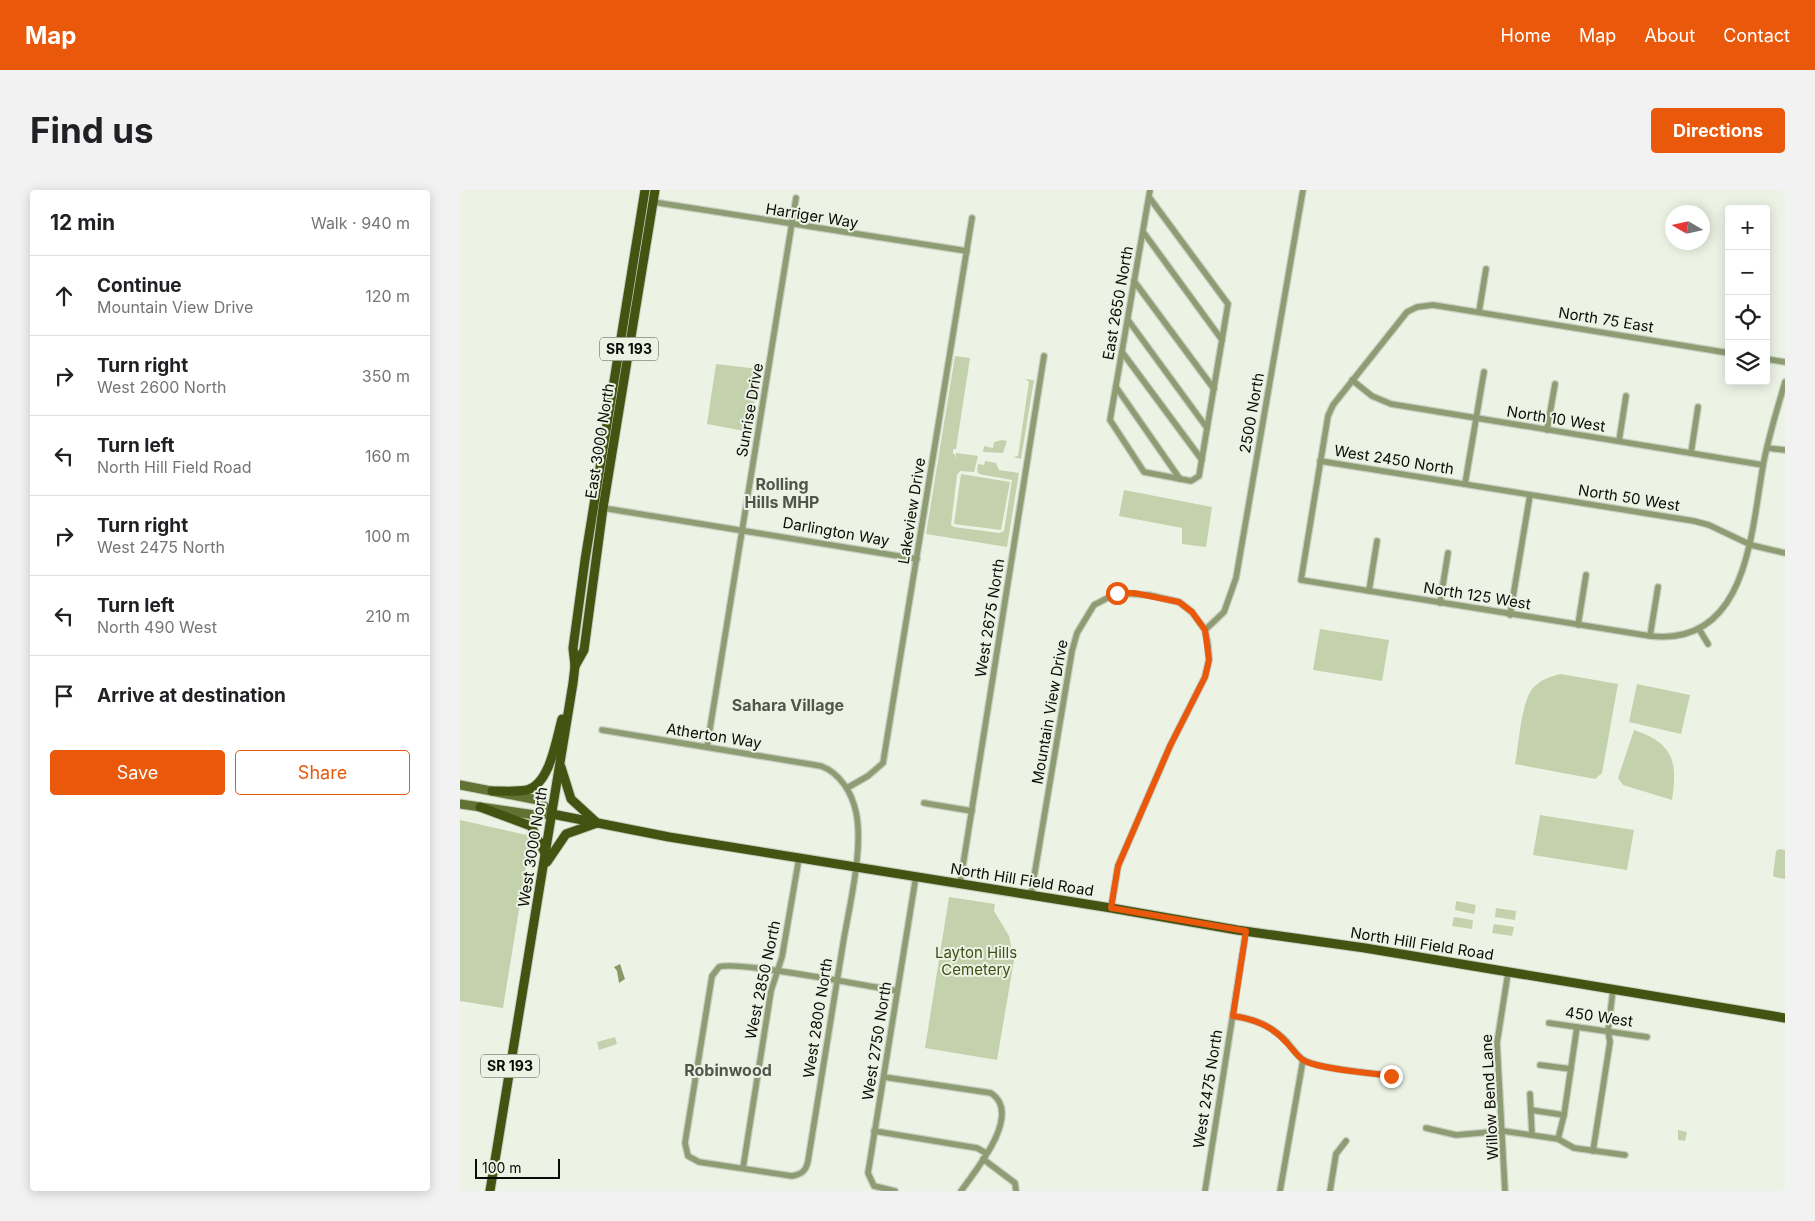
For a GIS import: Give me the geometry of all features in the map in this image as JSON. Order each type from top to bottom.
[{"type":"main road","name":"East 3000 North","points":[[593,507],[645,190]]},
{"type":"main road","name":"East 3000 North","points":[[575,666],[584,650],[603,508],[655,190]]},
{"type":"main road","points":[[602,451],[605,460],[599,503],[603,508]]},
{"type":"main road","name":"West 3000 North","points":[[490,1191],[573,683],[575,666],[574,648],[593,507]]},
{"type":"main road","points":[[492,791],[525,790],[542,780],[547,771],[573,683]]},
{"type":"main road","points":[[544,866],[566,834],[597,823],[570,799],[560,763]]},
{"type":"main road","points":[[460,785],[538,800],[552,814]]},
{"type":"main road","points":[[460,804],[535,815],[552,814]]},
{"type":"main road","points":[[480,807],[531,826],[546,855]]},
{"type":"main road","name":"North Hill Field Road","points":[[552,814],[669,838],[916,876],[1785,1018]]},
{"type":"street","name":"East 2650 North","points":[[1150,190],[1110,420],[1144,472],[1180,479]]},
{"type":"street","name":"2500 North","points":[[1205,630],[1224,612],[1236,578],[1303,190]]},
{"type":"street","points":[[1116,387],[1180,479],[1191,481],[1199,476],[1228,304],[1149,197]]},
{"type":"street","name":"Sunrise Drive","points":[[707,748],[796,198]]},
{"type":"street","name":"Harriger Way","points":[[653,202],[967,251]]},
{"type":"street","name":"Lakeview Drive","points":[[847,788],[868,776],[883,763],[972,218]]},
{"type":"street","points":[[1144,233],[1222,340]]},
{"type":"street","points":[[1479,312],[1486,269]]},
{"type":"street","points":[[1134,281],[1214,390]]},
{"type":"street","name":"North 75 East","points":[[1352,380],[1407,312],[1417,307],[1433,305],[1725,352]]},
{"type":"street","points":[[1128,320],[1207,428]]},
{"type":"street","points":[[1122,352],[1202,460]]},
{"type":"street","name":"West 2675 North","points":[[960,884],[1044,356]]},
{"type":"street","points":[[1770,360],[1785,362]]},
{"type":"street","points":[[1465,484],[1484,372]]},
{"type":"street","name":"North 10 West","points":[[1352,380],[1372,396],[1391,404],[1763,465]]},
{"type":"street","name":"West 2450 North","points":[[1300,580],[1328,416],[1333,405],[1352,380]]},
{"type":"street","points":[[1708,644],[1699,629],[1726,606],[1751,545],[1763,465],[1785,382]]},
{"type":"street","points":[[1547,430],[1555,384]]},
{"type":"street","points":[[1619,441],[1626,396]]},
{"type":"street","points":[[1691,453],[1698,407]]},
{"type":"street","points":[[1767,448],[1785,450]]},
{"type":"street","name":"West 2450 North","points":[[1320,461],[1465,484]]},
{"type":"street","name":"North 50 West","points":[[1465,484],[1694,521],[1709,525],[1751,545],[1785,553]]},
{"type":"street","points":[[1510,615],[1530,495]]},
{"type":"street","name":"Darlington Way","points":[[603,508],[742,529],[917,559]]},
{"type":"street","points":[[1369,591],[1377,541]]},
{"type":"street","points":[[1440,603],[1448,553]]},
{"type":"street","points":[[1578,624],[1586,575]]},
{"type":"street","name":"North 125 West","points":[[1300,580],[1650,636],[1674,637],[1699,629]]},
{"type":"street","points":[[1650,636],[1658,587]]},
{"type":"street","name":"Mountain View Drive","points":[[1031,895],[1072,651],[1077,633],[1086,616],[1096,602],[1117,593],[1134,593],[1179,602],[1192,612],[1205,630]]},
{"type":"street","points":[[1111,908],[1118,866],[1170,746],[1205,677],[1209,660],[1205,630]]},
{"type":"street","name":"Atherton Way","points":[[602,730],[821,766],[831,770],[847,788]]},
{"type":"street","name":"West 2800 North","points":[[743,1168],[792,1176],[804,1172],[808,1162],[858,840],[856,811],[847,788]]},
{"type":"street","points":[[924,803],[972,811]]},
{"type":"street","name":"West 2850 North","points":[[743,1168],[776,971],[782,957],[799,858]]},
{"type":"street","name":"West 2750 North","points":[[895,1191],[874,1186],[868,1173],[916,876]]},
{"type":"street","name":"West 2475 North","points":[[1205,1191],[1246,931]]},
{"type":"street","points":[[743,1168],[700,1162],[688,1156],[685,1142],[712,976],[719,967],[732,965],[897,991]]},
{"type":"street","name":"Willow Bend Lane","points":[[1506,1191],[1497,1043],[1508,973]]},
{"type":"street","points":[[1593,1150],[1610,1042],[1608,1031],[1613,990]]},
{"type":"street","points":[[1233,1016],[1249,1018],[1268,1026],[1279,1034],[1303,1060],[1326,1066],[1393,1076]]},
{"type":"street","name":"450 West","points":[[1549,1023],[1647,1036]]},
{"type":"street","points":[[1558,1139],[1564,1116],[1577,1027]]},
{"type":"street","points":[[1280,1191],[1303,1060]]},
{"type":"street","points":[[1540,1065],[1571,1069]]},
{"type":"street","points":[[884,1077],[990,1093],[998,1098],[1002,1108],[998,1132],[961,1191]]},
{"type":"street","points":[[1530,1094],[1532,1135]]},
{"type":"street","points":[[1531,1110],[1564,1116]]},
{"type":"street","points":[[1426,1128],[1456,1135],[1502,1131],[1532,1135],[1558,1139],[1574,1148],[1625,1155]]},
{"type":"street","points":[[874,1132],[977,1148],[1015,1183],[1016,1191]]},
{"type":"street","points":[[1330,1191],[1336,1154],[1346,1141]]},
{"type":"green space","points":[[955,356],[970,358],[956,449],[953,449],[953,454],[955,454],[955,461],[956,453],[978,456],[974,472],[960,471],[957,475],[951,525],[999,533],[1004,531],[1012,480],[979,474],[977,471],[978,464],[984,465],[985,461],[996,463],[999,470],[1019,473],[1007,547],[926,534]]},
{"type":"green space","points":[[716,364],[759,369],[750,432],[707,424]]},
{"type":"green space","points":[[1025,379],[1034,380],[1021,459],[1013,457],[1018,456],[1029,382]]},
{"type":"green space","points":[[1007,441],[1003,453],[983,452],[984,446],[993,448],[994,442]]},
{"type":"green space","points":[[961,474],[1010,482],[1001,530],[954,524]]},
{"type":"green space","points":[[1124,490],[1212,507],[1206,547],[1182,544],[1182,528],[1119,516]]},
{"type":"green space","points":[[1320,629],[1389,640],[1382,681],[1313,670]]},
{"type":"green space","points":[[1561,674],[1618,684],[1602,773],[1595,779],[1515,764],[1523,713],[1529,694],[1539,683]]},
{"type":"green space","points":[[1637,684],[1690,695],[1681,734],[1629,722]]},
{"type":"green space","points":[[1634,730],[1657,741],[1670,755],[1674,774],[1672,800],[1623,785],[1618,778]]},
{"type":"green space","points":[[1540,815],[1634,830],[1627,870],[1533,855]]},
{"type":"green space","points":[[460,820],[531,836],[503,1008],[460,1001]]},
{"type":"green space","points":[[1779,849],[1785,850],[1785,879],[1774,877],[1773,875],[1776,851]]},
{"type":"green space","name":"Layton Hills Cemetery","points":[[949,897],[995,904],[994,911],[1009,936],[1014,960],[997,1060],[925,1048]]},
{"type":"green space","points":[[1456,901],[1476,905],[1474,914],[1455,910]]},
{"type":"green space","points":[[1496,908],[1516,911],[1515,920],[1495,917]]},
{"type":"green space","points":[[1454,917],[1473,920],[1472,929],[1452,926]]},
{"type":"green space","points":[[1494,924],[1514,927],[1512,936],[1492,933]]},
{"type":"green space","points":[[615,1037],[617,1044],[599,1050],[597,1042]]},
{"type":"green space","points":[[1678,1130],[1687,1132],[1685,1141],[1678,1140]]},
{"type":"shaded area","points":[[620,964],[625,979],[619,983],[617,971],[614,967]]},
{"type":"district","name":"Rolling Hills MHP","points":[[782,493]]},
{"type":"district","name":"Sahara Village","points":[[788,705]]},
{"type":"district","name":"Robinwood","points":[[728,1070]]},
{"type":"route","points":[[1117,593],[1134,593],[1179,602],[1192,612],[1205,630],[1209,660],[1205,677],[1170,746],[1118,866],[1111,908],[1246,931],[1233,1016],[1249,1018],[1268,1026],[1279,1034],[1303,1060],[1326,1066],[1391,1076]]}]
